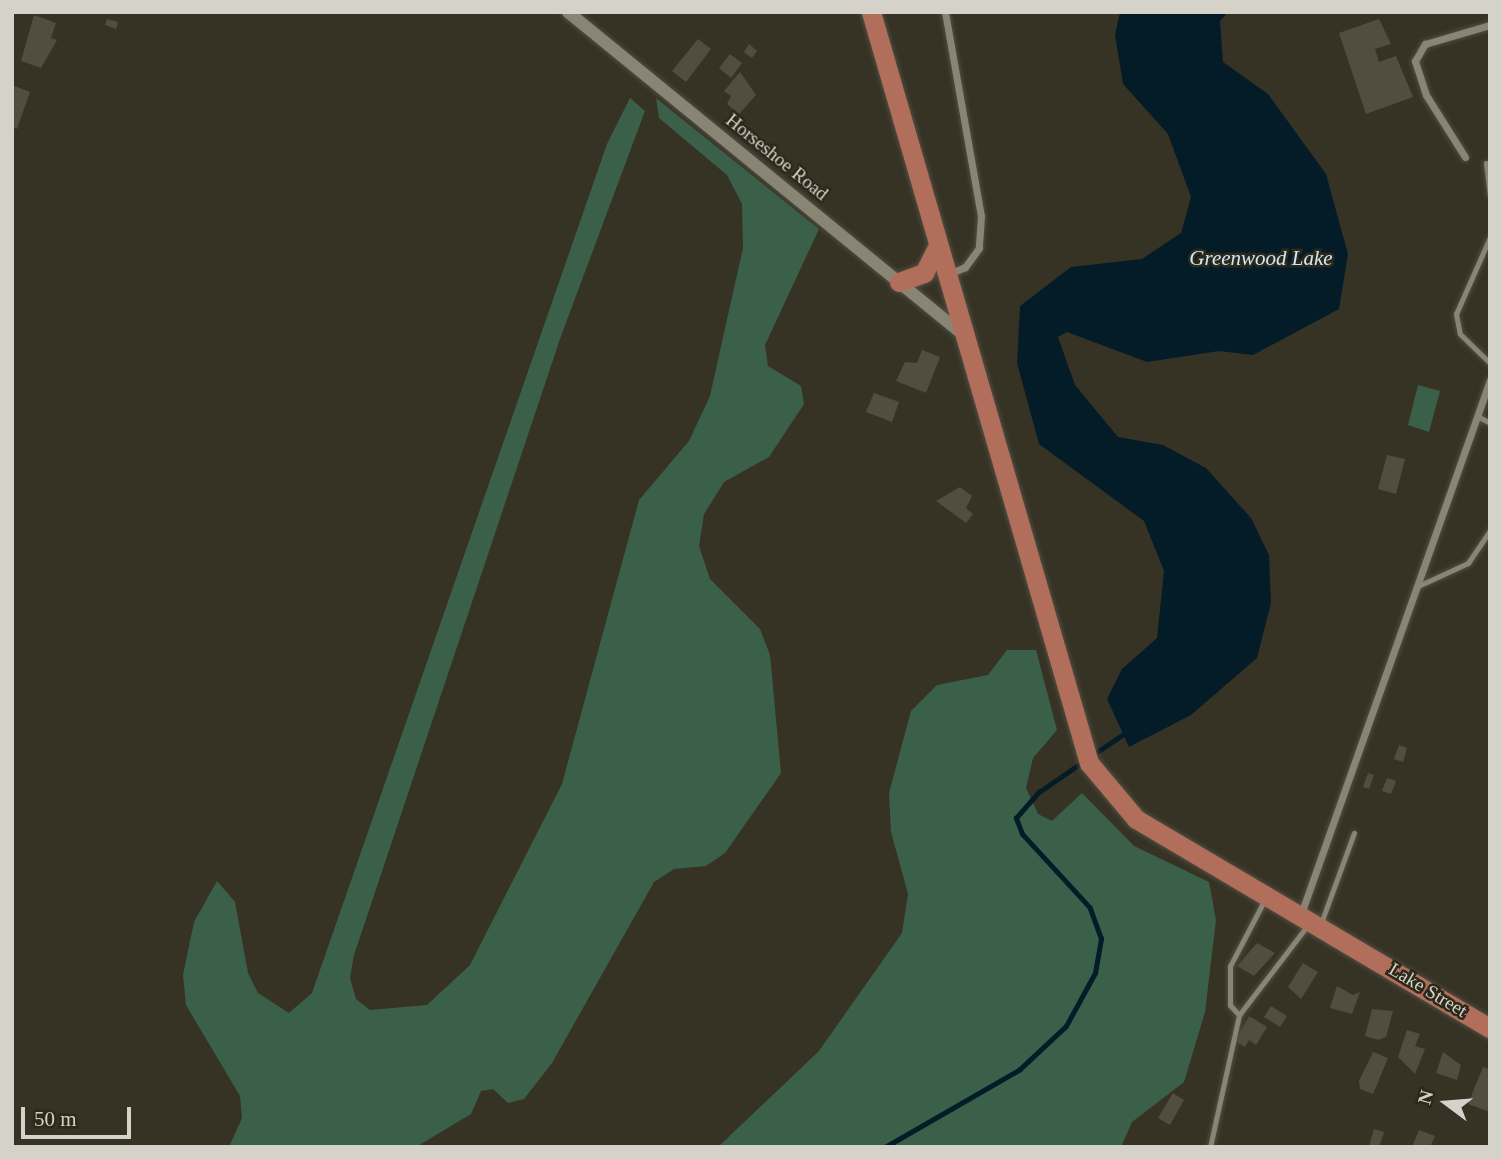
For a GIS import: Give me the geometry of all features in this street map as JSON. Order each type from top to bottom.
[{"type":"main road","name":"Lake Street","points":[[871,12],[1075,726],[1104,787],[1136,819],[1490,1028]]},
{"type":"main road","points":[[899,282],[925,274],[937,247]]},
{"type":"street","name":"Horseshoe Road","points":[[568,12],[961,332]]},
{"type":"street","points":[[945,12],[981,216],[974,258],[945,275]]},
{"type":"street","points":[[1465,157],[1426,95],[1415,61],[1425,44],[1490,25]]},
{"type":"street","points":[[1311,920],[1416,586],[1490,380]]},
{"type":"lane","points":[[1486,163],[1490,197]]},
{"type":"lane","points":[[1490,237],[1457,314],[1460,334],[1490,363]]},
{"type":"lane","points":[[1477,416],[1490,423]]},
{"type":"lane","points":[[1416,586],[1468,563],[1490,530]]},
{"type":"lane","points":[[1210,1147],[1239,1015],[1311,920],[1354,833]]},
{"type":"lane","points":[[1239,1015],[1230,1005],[1230,966],[1268,896]]},
{"type":"green space","points":[[630,98],[645,111],[561,336],[354,955],[350,978],[356,999],[370,1010],[427,1005],[470,965],[562,784],[639,500],[689,441],[710,396],[743,248],[742,204],[727,175],[659,118],[656,98],[819,229],[765,345],[768,366],[801,386],[804,404],[769,457],[724,482],[704,514],[699,546],[710,579],[760,629],[770,655],[781,773],[725,853],[706,866],[674,869],[654,882],[552,1063],[524,1099],[508,1103],[493,1089],[481,1091],[471,1114],[416,1147],[229,1147],[242,1118],[240,1096],[186,1005],[183,975],[194,922],[217,881],[235,902],[248,973],[258,993],[289,1013],[312,993],[607,144]]},
{"type":"green space","points":[[1418,385],[1440,391],[1429,432],[1408,425]]},
{"type":"green space","points":[[1007,650],[1036,650],[1057,730],[1033,758],[1026,788],[1038,814],[1052,821],[1082,793],[1134,846],[1209,882],[1216,920],[1205,1012],[1184,1082],[1132,1122],[1121,1147],[718,1147],[819,1051],[902,933],[908,894],[891,832],[889,793],[911,711],[937,685],[988,675]]},
{"type":"water","name":"Greenwood Lake","points":[[1120,12],[1228,12],[1220,21],[1223,62],[1268,94],[1326,174],[1348,254],[1339,309],[1253,355],[1219,351],[1147,362],[1067,332],[1058,337],[1075,385],[1118,437],[1163,445],[1206,468],[1251,518],[1269,555],[1271,603],[1257,658],[1191,715],[1129,747],[1107,699],[1122,669],[1157,638],[1164,571],[1144,521],[1039,444],[1017,363],[1020,306],[1071,267],[1142,259],[1181,233],[1191,197],[1168,134],[1123,84],[1115,35]]},
{"type":"building","points":[[34,15],[56,23],[51,38],[57,40],[41,68],[21,61]]},
{"type":"building","points":[[107,19],[118,22],[116,29],[105,25]]},
{"type":"building","points":[[1379,19],[1391,44],[1375,49],[1379,62],[1396,56],[1413,97],[1366,114],[1339,33]]},
{"type":"building","points":[[698,39],[711,49],[686,82],[672,71]]},
{"type":"building","points":[[749,44],[757,51],[752,58],[744,52]]},
{"type":"building","points":[[730,54],[742,63],[731,78],[719,68]]},
{"type":"building","points":[[740,72],[756,95],[739,114],[727,104],[731,96],[724,91]]},
{"type":"building","points":[[12,85],[30,92],[17,129],[12,127]]},
{"type":"building","points":[[922,350],[940,357],[926,393],[896,381],[905,362],[917,363]]},
{"type":"building","points":[[874,393],[899,402],[892,422],[866,412]]},
{"type":"building","points":[[1387,455],[1405,459],[1396,494],[1378,489]]},
{"type":"building","points":[[960,487],[972,496],[966,508],[973,514],[966,523],[936,501]]},
{"type":"building","points":[[1399,745],[1407,748],[1403,762],[1394,759]]},
{"type":"building","points":[[1368,773],[1374,775],[1369,789],[1363,787]]},
{"type":"building","points":[[1387,778],[1396,781],[1391,794],[1382,791]]},
{"type":"building","points":[[1257,943],[1275,953],[1254,976],[1237,966]]},
{"type":"building","points":[[1303,963],[1318,972],[1301,999],[1288,987]]},
{"type":"building","points":[[1337,986],[1353,995],[1360,992],[1352,1014],[1330,1008]]},
{"type":"building","points":[[1271,1006],[1287,1016],[1280,1027],[1264,1017]]},
{"type":"building","points":[[1372,1009],[1393,1011],[1386,1037],[1378,1040],[1365,1036]]},
{"type":"building","points":[[1249,1016],[1267,1027],[1256,1045],[1249,1040],[1245,1047],[1235,1041]]},
{"type":"building","points":[[1407,1030],[1420,1034],[1415,1046],[1425,1049],[1415,1074],[1398,1057]]},
{"type":"building","points":[[1373,1052],[1388,1058],[1373,1094],[1360,1089],[1359,1081]]},
{"type":"building","points":[[1443,1052],[1461,1065],[1457,1080],[1436,1073]]},
{"type":"building","points":[[1483,1067],[1490,1069],[1490,1112],[1468,1104]]},
{"type":"building","points":[[1173,1093],[1184,1100],[1170,1125],[1158,1118]]},
{"type":"building","points":[[1374,1129],[1384,1132],[1379,1147],[1369,1146]]},
{"type":"building","points":[[1419,1130],[1435,1136],[1430,1147],[1412,1147]]},
{"type":"waterway","points":[[1094,754],[1124,734]]},
{"type":"waterway","points":[[885,1147],[1019,1070],[1066,1026],[1095,973],[1101,939],[1090,908],[1022,834],[1016,818],[1039,792],[1084,761]]}]
